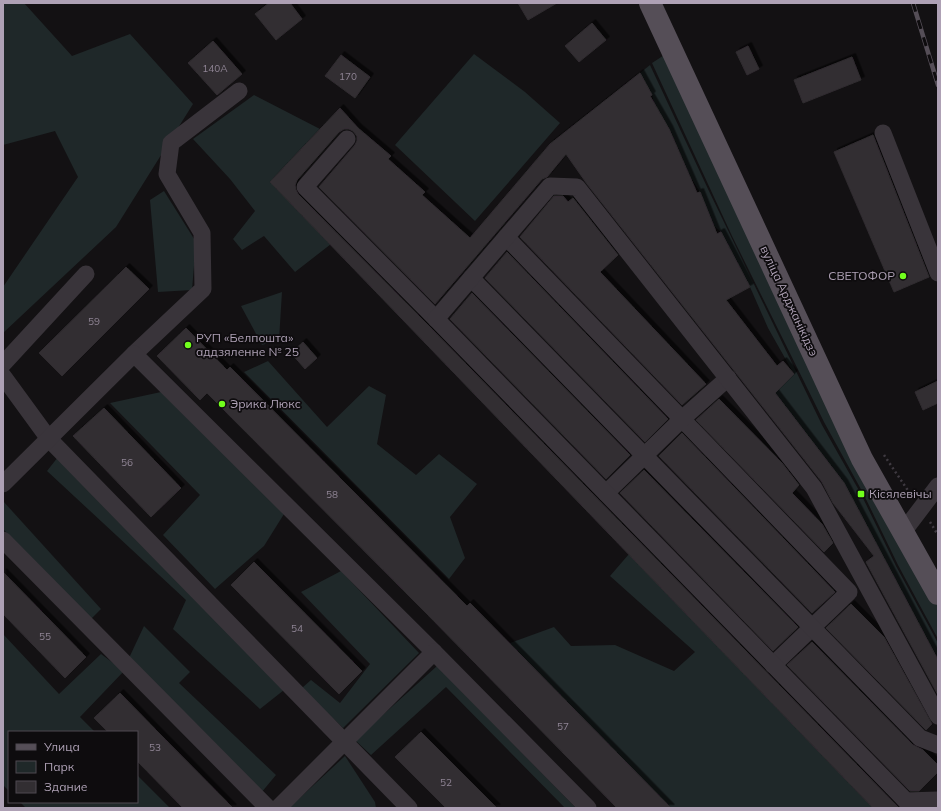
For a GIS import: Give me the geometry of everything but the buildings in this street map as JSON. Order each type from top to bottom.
[{"type":"main road","name":"вуліца Арджанікідзэ","points":[[650,3],[862,459],[938,594]]},
{"type":"lane","points":[[3,484],[134,354],[203,289],[202,233],[167,174],[171,143],[239,91]]},
{"type":"lane","points":[[883,133],[938,273]]},
{"type":"lane","points":[[347,139],[305,187],[436,319],[906,801],[938,800]]},
{"type":"lane","points":[[436,319],[550,186],[577,187],[814,488],[938,716]]},
{"type":"lane","points":[[506,238],[849,592]]},
{"type":"lane","points":[[3,364],[86,274]]},
{"type":"lane","points":[[471,278],[920,738],[938,745]]},
{"type":"lane","points":[[134,354],[434,652],[588,808]]},
{"type":"lane","points":[[3,376],[49,439],[408,808]]},
{"type":"lane","points":[[606,493],[682,419],[728,378]]},
{"type":"lane","points":[[903,532],[938,486]]},
{"type":"lane","points":[[3,540],[268,808]]},
{"type":"lane","points":[[773,665],[849,592],[866,582]]},
{"type":"lane","points":[[278,808],[434,652]]},
{"type":"green space","points":[[3,3],[24,3],[72,56],[130,34],[193,104],[116,227],[3,333],[3,287],[78,177],[55,131],[3,145]]},
{"type":"green space","points":[[672,50],[938,594],[938,639],[898,565],[863,493],[824,422],[732,236],[652,63]]},
{"type":"green space","points":[[474,54],[525,92],[560,123],[475,221],[395,145]]},
{"type":"green space","points":[[650,65],[822,425],[861,494],[896,566],[938,643],[938,659],[844,483],[775,393],[794,374],[768,328],[750,287],[721,232],[714,226],[700,192],[691,178],[671,132],[654,103],[652,95],[640,73]]},
{"type":"green space","points":[[254,95],[320,129],[270,182],[331,244],[295,272],[264,236],[242,250],[233,239],[255,211],[230,179],[193,139]]},
{"type":"green space","points":[[164,191],[196,242],[192,290],[158,292],[150,200]]},
{"type":"green space","points":[[282,292],[279,340],[262,345],[241,306]]},
{"type":"green space","points":[[268,361],[327,427],[369,386],[386,395],[377,444],[416,475],[439,454],[477,484],[450,517],[465,558],[449,579],[244,372]]},
{"type":"green space","points":[[161,392],[284,514],[264,546],[215,589],[163,535],[200,495],[110,403]]},
{"type":"green space","points":[[58,457],[284,690],[260,709],[173,629],[186,600],[47,471]]},
{"type":"green space","points":[[3,501],[101,609],[91,619],[3,529]]},
{"type":"green space","points":[[629,554],[873,808],[671,808],[510,643],[554,627],[571,646],[615,645],[674,671],[695,652],[610,576]]},
{"type":"green space","points":[[341,571],[419,653],[343,728],[302,688],[311,680],[340,703],[370,664],[301,592]]},
{"type":"green space","points":[[144,626],[190,672],[179,683],[276,775],[261,793],[129,658]]},
{"type":"green space","points":[[3,634],[59,694],[101,654],[124,671],[80,717],[94,731],[8,731],[8,790],[3,785]]},
{"type":"green space","points":[[437,666],[576,808],[565,808],[446,687],[371,755],[355,740]]},
{"type":"green space","points":[[345,756],[375,802],[376,808],[289,808]]},
{"type":"green space","points":[[138,776],[170,808],[26,808],[21,803],[138,803]]},
{"type":"railway","points":[[913,3],[938,85]]},
{"type":"place","name":"СВЕТОФОР","points":[[903,276]]},
{"type":"place","name":"РУП «Белпошта» аддзяленне № 25","points":[[188,345]]},
{"type":"place","name":"Эрика Люкс","points":[[222,404]]},
{"type":"place","name":"Кісялевічы","points":[[861,494]]}]
